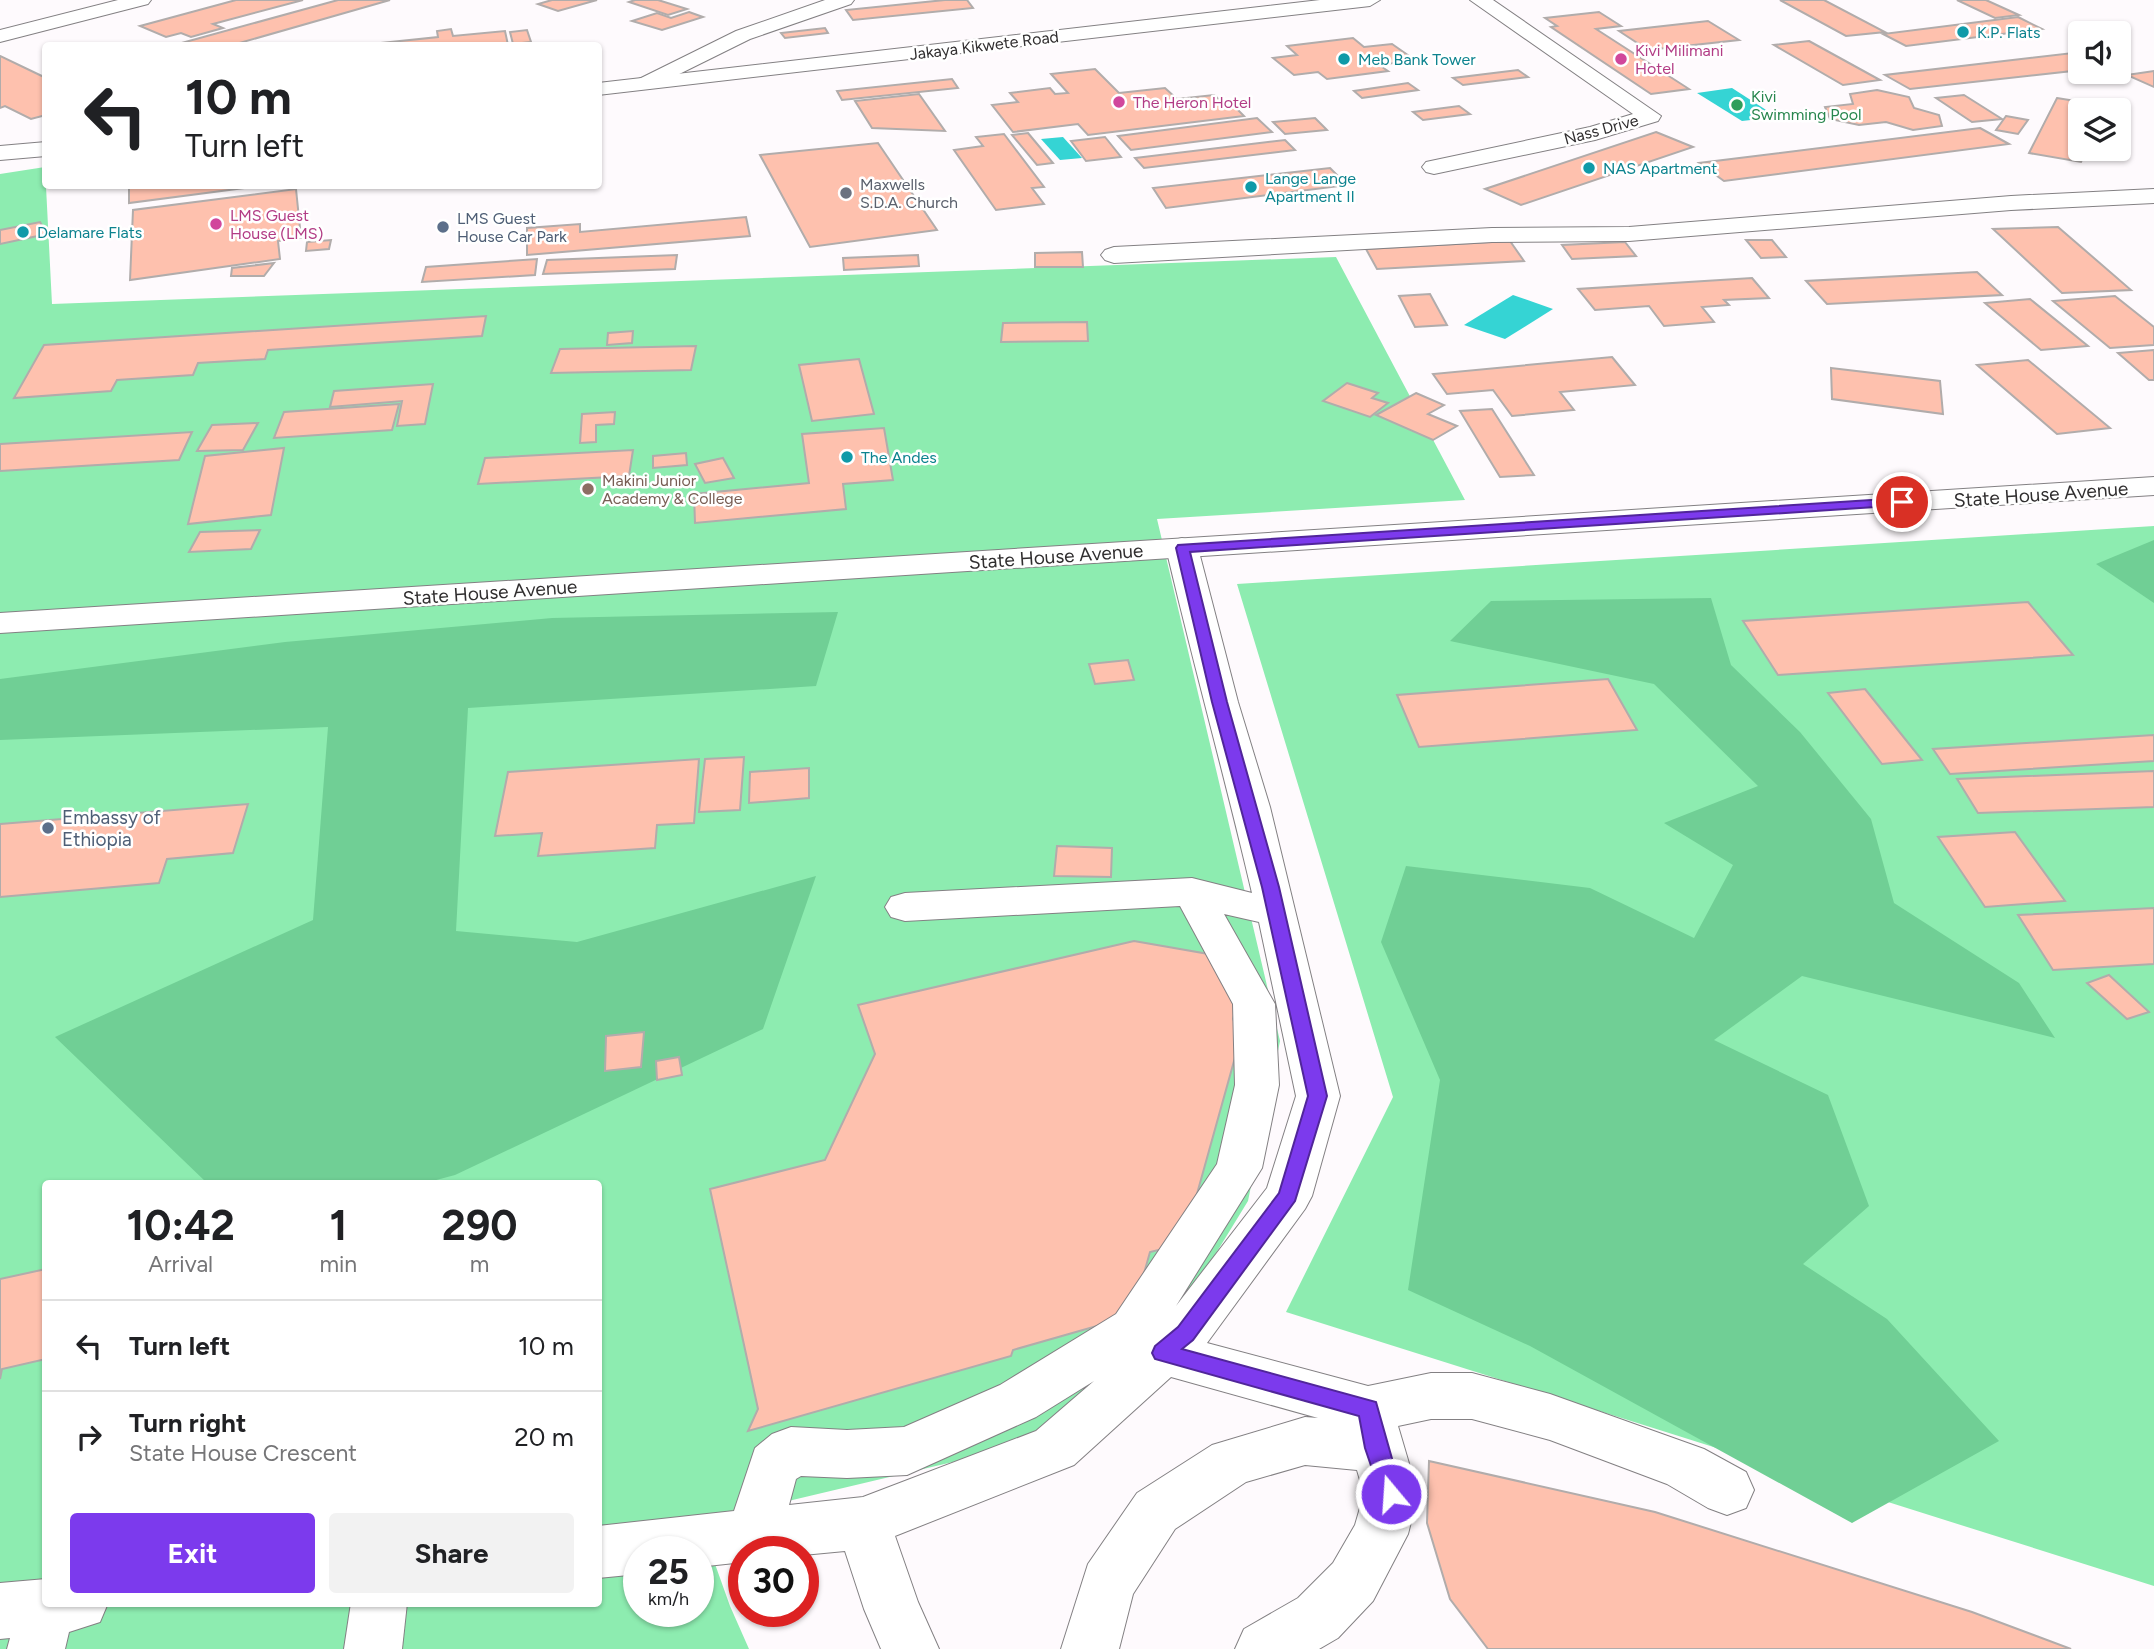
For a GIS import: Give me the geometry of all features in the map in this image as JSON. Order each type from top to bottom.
[{"type":"street","points":[[0,36],[141,0]]},
{"type":"street","points":[[642,85],[743,35],[844,0]]},
{"type":"street","name":"Jakaya Kikwete Road","points":[[602,89],[1370,0]]},
{"type":"street","name":"Nass Drive","points":[[1434,167],[1595,133],[1650,116],[1480,0]]},
{"type":"street","points":[[0,153],[42,149]]},
{"type":"street","points":[[1114,255],[1492,235],[1629,234],[2011,203],[2154,197]]},
{"type":"street","name":"State House Avenue","points":[[0,623],[2154,486]]},
{"type":"street","points":[[602,1552],[863,1523],[1055,1448],[1185,1334],[1288,1196],[1318,1096],[1251,807],[1220,702],[1182,548]]},
{"type":"street","points":[[905,907],[1192,892],[1277,913]]},
{"type":"street","points":[[759,1534],[762,1503],[774,1465],[791,1451],[846,1454],[907,1451],[1018,1401],[1134,1329],[1142,1318],[1239,1168],[1257,1085],[1254,1004],[1192,892]]},
{"type":"street","points":[[1163,1353],[1372,1428]]},
{"type":"street","points":[[1090,1649],[1108,1583],[1156,1511],[1231,1462],[1305,1441],[1372,1428],[1431,1396],[1472,1396],[1550,1417],[1685,1466],[1727,1490]]},
{"type":"street","points":[[1264,1649],[1318,1618],[1353,1582],[1380,1535],[1391,1494],[1372,1428]]},
{"type":"street","points":[[863,1523],[892,1609],[910,1649]]},
{"type":"street","points":[[373,1649],[379,1607]]},
{"type":"green space","points":[[42,167],[42,189],[46,189],[52,304],[1336,257],[1465,500],[1157,519],[1280,1041],[1248,1201],[1180,1312],[1016,1447],[700,1522],[705,1536],[623,1536],[623,1627],[714,1627],[714,1561],[728,1600],[728,1627],[739,1627],[749,1649],[0,1649],[0,174]]},
{"type":"green space","points":[[2154,526],[2154,1586],[1286,1312],[1393,1097],[1237,584]]},
{"type":"green space","points":[[2154,540],[2154,603],[2096,564]]},
{"type":"green space","points":[[1711,598],[1731,665],[1800,732],[1871,819],[1894,903],[2019,983],[2055,1038],[1802,976],[1714,1040],[1828,1095],[1869,1206],[1803,1264],[1887,1319],[1999,1441],[1852,1523],[1530,1346],[1408,1290],[1440,1080],[1381,942],[1406,866],[1590,888],[1694,938],[1733,865],[1664,823],[1758,786],[1654,684],[1450,641],[1491,601]]},
{"type":"green space","points":[[838,612],[816,686],[468,708],[456,931],[577,942],[816,876],[763,1029],[455,1175],[436,1180],[204,1180],[55,1037],[313,920],[328,727],[0,740],[0,679],[285,642],[552,618]]},
{"type":"water","name":"Kivi Swimming Pool","points":[[1732,88],[1777,117],[1742,121],[1697,93]]},
{"type":"water","points":[[1063,137],[1082,158],[1060,160],[1041,139]]},
{"type":"water","points":[[1513,295],[1553,309],[1505,339],[1464,325]]},
{"type":"building","points":[[236,0],[303,0],[213,24],[223,28],[191,37],[181,33],[166,37],[140,26]]},
{"type":"building","points":[[338,0],[390,0],[243,42],[185,42]]},
{"type":"building","points":[[552,0],[597,0],[558,11],[538,4]]},
{"type":"building","points":[[658,0],[687,9],[668,15],[629,2]]},
{"type":"building","points":[[967,0],[973,8],[853,20],[846,10]]},
{"type":"building","points":[[1780,0],[1824,0],[1885,32],[1846,36]]},
{"type":"building","name":"K.P. Flats","points":[[1957,0],[1986,0],[2019,15],[1995,18]]},
{"type":"building","points":[[689,12],[703,17],[662,30],[632,21],[657,13],[671,18]]},
{"type":"building","name":"Kivi Milimani Hotel","points":[[1599,12],[1621,26],[1596,29],[1689,89],[1651,94],[1551,27],[1557,26],[1545,18]]},
{"type":"building","name":"K.P. Flats","points":[[2018,17],[2042,29],[1906,46],[1883,34]]},
{"type":"building","points":[[1708,21],[1739,40],[1648,50],[1619,31]]},
{"type":"building","points":[[825,28],[828,33],[785,38],[781,33]]},
{"type":"building","points":[[451,29],[453,36],[505,31],[507,42],[390,42],[438,37],[437,31]]},
{"type":"building","points":[[527,30],[531,42],[512,42],[510,32]]},
{"type":"building","name":"Meb Bank Tower","points":[[1353,38],[1364,47],[1392,44],[1415,60],[1379,65],[1388,71],[1327,79],[1318,72],[1294,75],[1273,58],[1297,55],[1287,46]]},
{"type":"building","points":[[1809,41],[1880,80],[1843,85],[1774,45]]},
{"type":"building","points":[[2068,54],[2068,71],[1910,89],[1885,75]]},
{"type":"building","points":[[0,56],[42,76],[42,116],[31,119],[5,106],[0,108]]},
{"type":"building","name":"The Heron Hotel","points":[[1095,69],[1119,93],[1165,88],[1177,99],[1214,95],[1223,103],[1230,102],[1244,116],[1088,135],[1078,124],[1013,132],[992,105],[1018,102],[1010,93],[1050,88],[1055,94],[1068,93],[1051,74]]},
{"type":"building","points":[[1518,70],[1528,77],[1463,85],[1453,78]]},
{"type":"building","points":[[2154,71],[2154,87],[2131,77],[2131,74]]},
{"type":"building","points":[[952,79],[958,88],[842,100],[837,91]]},
{"type":"building","points":[[1408,83],[1418,90],[1362,98],[1354,91]]},
{"type":"building","points":[[1877,90],[1909,97],[1914,108],[1939,115],[1942,126],[1913,130],[1886,122],[1859,125],[1830,119],[1825,107],[1853,104],[1850,94]]},
{"type":"building","points":[[919,94],[945,131],[872,128],[855,101]]},
{"type":"building","points":[[1964,95],[2002,119],[1972,122],[1936,98]]},
{"type":"building","points":[[2057,98],[2068,100],[2068,160],[2029,153]]},
{"type":"building","points":[[1459,106],[1470,114],[1423,120],[1413,112]]},
{"type":"building","points":[[2006,116],[2028,120],[2018,134],[1996,130]]},
{"type":"building","points":[[1257,118],[1272,132],[1131,150],[1118,136]]},
{"type":"building","points":[[1315,118],[1327,130],[1285,134],[1273,122]]},
{"type":"building","points":[[1980,128],[2009,144],[1724,181],[1699,163]]},
{"type":"building","name":"NAS Apartment","points":[[1656,132],[1693,147],[1521,205],[1485,189]]},
{"type":"building","points":[[1028,133],[1053,163],[1037,165],[1012,135]]},
{"type":"building","points":[[1004,134],[1044,187],[1032,188],[1044,204],[996,210],[954,150],[983,146],[976,137]]},
{"type":"building","points":[[1105,137],[1121,157],[1086,161],[1071,141]]},
{"type":"building","points":[[1285,140],[1295,150],[1144,168],[1135,158]]},
{"type":"building","name":"Maxwells S.D.A. Church","points":[[878,143],[937,230],[810,247],[760,155]]},
{"type":"building","name":"Lange Lange Apartment II","points":[[1330,168],[1347,185],[1166,208],[1153,188]]},
{"type":"building","points":[[129,189],[237,189],[129,203]]},
{"type":"building","name":"LMS Guest House (LMS)","points":[[296,189],[301,238],[278,241],[280,259],[130,280],[133,210]]},
{"type":"building","points":[[746,217],[750,236],[527,255],[527,228],[580,224],[580,232]]},
{"type":"building","name":"Delamare Flats","points":[[40,222],[47,234],[0,244],[0,230]]},
{"type":"building","points":[[2058,227],[2131,290],[2062,293],[1993,229]]},
{"type":"building","points":[[331,240],[329,249],[306,251],[307,242]]},
{"type":"building","points":[[1746,240],[1772,240],[1786,257],[1761,258]]},
{"type":"building","points":[[1510,241],[1524,261],[1377,269],[1366,249]]},
{"type":"building","points":[[1625,242],[1636,256],[1572,259],[1562,245]]},
{"type":"building","points":[[1082,252],[1083,267],[1035,267],[1035,253]]},
{"type":"building","points":[[677,255],[675,269],[543,274],[547,260]]},
{"type":"building","points":[[918,255],[919,266],[844,270],[843,258]]},
{"type":"building","points":[[537,259],[535,275],[422,282],[426,267]]},
{"type":"building","points":[[274,263],[264,276],[231,276],[232,268]]},
{"type":"building","points":[[1977,272],[2002,295],[1827,304],[1806,281]]},
{"type":"building","points":[[1752,278],[1769,298],[1724,300],[1729,305],[1702,307],[1714,322],[1664,326],[1649,306],[1595,310],[1578,289]]},
{"type":"building","points":[[1430,294],[1447,325],[1415,327],[1399,296]]},
{"type":"building","points":[[2115,296],[2154,327],[2154,345],[2110,348],[2053,301]]},
{"type":"building","points":[[2030,299],[2088,346],[2041,350],[1985,303]]},
{"type":"building","points":[[486,316],[482,336],[268,350],[265,359],[198,363],[193,375],[117,380],[111,391],[14,398],[44,345]]},
{"type":"building","points":[[1087,322],[1088,341],[1001,342],[1003,323]]},
{"type":"building","points":[[633,331],[632,343],[607,345],[608,333]]},
{"type":"building","points":[[696,346],[691,370],[551,373],[560,349]]},
{"type":"building","points":[[2154,350],[2154,380],[2149,380],[2118,353]]},
{"type":"building","points":[[1612,357],[1635,385],[1560,392],[1574,410],[1512,416],[1493,390],[1447,394],[1433,374]]},
{"type":"building","points":[[859,359],[874,414],[812,421],[799,365]]},
{"type":"building","points":[[2028,360],[2110,428],[2057,434],[1977,365]]},
{"type":"building","points":[[1831,368],[1940,381],[1943,414],[1832,399]]},
{"type":"building","points":[[1347,383],[1378,393],[1372,398],[1388,403],[1370,417],[1323,401]]},
{"type":"building","points":[[433,384],[425,424],[397,426],[402,401],[330,407],[334,391]]},
{"type":"building","points":[[1416,393],[1444,405],[1428,414],[1457,426],[1433,440],[1376,415]]},
{"type":"building","points":[[399,404],[392,430],[274,438],[284,412]]},
{"type":"building","points":[[1492,409],[1534,475],[1500,477],[1460,411]]},
{"type":"building","points":[[615,412],[614,424],[596,425],[596,442],[580,443],[582,414]]},
{"type":"building","points":[[258,423],[243,450],[197,451],[212,425]]},
{"type":"building","name":"The Andes","points":[[884,428],[893,480],[843,484],[846,509],[695,523],[694,494],[809,483],[802,434]]},
{"type":"building","points":[[192,432],[179,460],[0,471],[0,444]]},
{"type":"building","points":[[284,448],[271,515],[188,524],[205,456]]},
{"type":"building","points":[[633,450],[629,476],[478,484],[485,458]]},
{"type":"building","points":[[686,453],[687,465],[653,468],[653,456]]},
{"type":"building","points":[[723,458],[734,478],[705,483],[695,464]]},
{"type":"building","points":[[260,530],[251,549],[189,552],[200,532]]},
{"type":"building","points":[[2028,602],[2073,655],[1778,675],[1743,621]]},
{"type":"building","points":[[1128,660],[1134,680],[1095,684],[1089,664]]},
{"type":"building","points":[[1608,679],[1637,730],[1419,747],[1397,695]]},
{"type":"building","points":[[1865,689],[1922,760],[1882,764],[1828,693]]},
{"type":"building","points":[[2154,735],[2154,761],[1950,774],[1933,749]]},
{"type":"building","points":[[744,757],[740,810],[699,812],[705,759]]},
{"type":"building","points":[[699,759],[694,823],[657,825],[655,848],[538,856],[542,833],[495,836],[508,772]]},
{"type":"building","points":[[809,768],[809,798],[749,803],[750,772]]},
{"type":"building","points":[[2154,771],[2154,807],[1978,813],[1957,779]]},
{"type":"building","points":[[248,804],[233,853],[167,859],[159,883],[0,897],[0,824]]},
{"type":"building","points":[[2015,832],[2065,901],[1985,907],[1938,837]]},
{"type":"building","points":[[1057,846],[1112,848],[1111,877],[1054,876]]},
{"type":"building","points":[[2154,908],[2154,964],[2053,970],[2018,915]]},
{"type":"building","points":[[1134,941],[1214,955],[1238,1001],[1233,1019],[1241,1036],[1183,1244],[1150,1252],[1132,1316],[1013,1350],[1011,1356],[748,1431],[758,1409],[710,1189],[825,1160],[875,1054],[858,1005]]},
{"type":"building","points":[[2109,975],[2149,1012],[2127,1019],[2087,983]]},
{"type":"building","points":[[644,1032],[641,1067],[605,1071],[606,1036]]},
{"type":"building","points":[[679,1057],[682,1075],[657,1080],[656,1061]]},
{"type":"building","points":[[42,1270],[42,1360],[2,1369],[0,1379],[0,1279]]},
{"type":"building","points":[[1429,1461],[1655,1512],[1972,1612],[2071,1649],[1488,1649],[1450,1599],[1427,1523]]},
{"type":"place","name":"K.P. Flats","points":[[1963,32]]},
{"type":"place","name":"Meb Bank Tower","points":[[1344,59]]},
{"type":"place","name":"Kivi Milimani Hotel","points":[[1621,59]]},
{"type":"place","name":"The Heron Hotel","points":[[1119,102]]},
{"type":"place","name":"Kivi Swimming Pool","points":[[1737,105]]},
{"type":"place","name":"NAS Apartment","points":[[1589,168]]},
{"type":"place","name":"Lange Lange Apartment II","points":[[1251,187]]},
{"type":"place","name":"Maxwells S.D.A. Church","points":[[846,193]]},
{"type":"place","name":"LMS Guest House (LMS)","points":[[216,224]]},
{"type":"place","name":"LMS Guest House Car Park","points":[[443,227]]},
{"type":"place","name":"Delamare Flats","points":[[23,232]]},
{"type":"place","name":"The Andes","points":[[847,457]]},
{"type":"place","name":"Makini Junior Academy & College","points":[[588,489]]},
{"type":"place","name":"Embassy of Ethiopia","points":[[48,828]]},
{"type":"route","points":[[1391,1494],[1376,1448],[1368,1409],[1163,1353],[1185,1334],[1288,1196],[1318,1096],[1251,807],[1220,702],[1182,548],[1902,502]]}]
